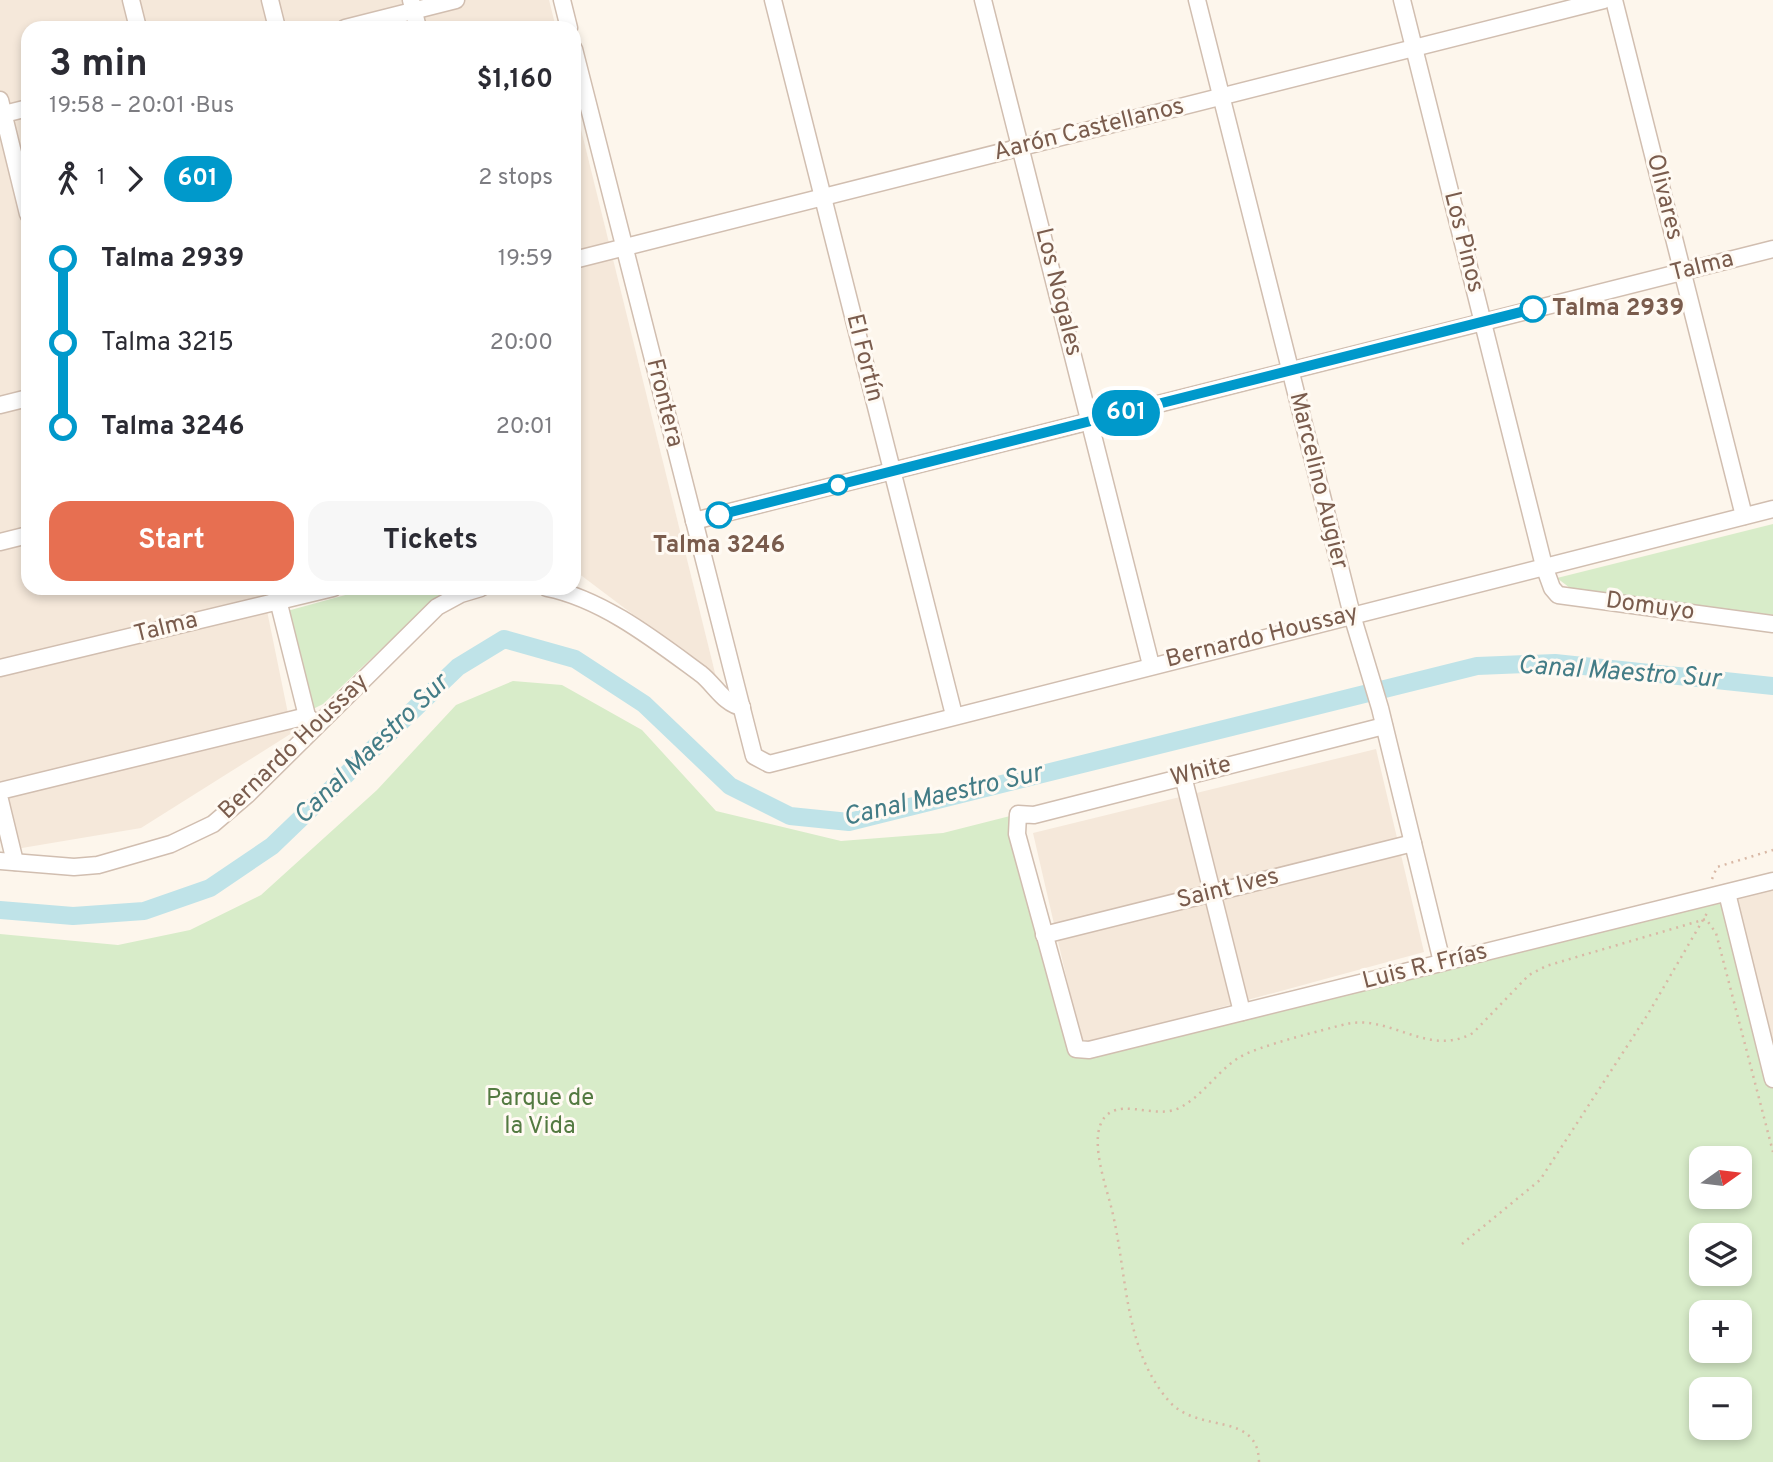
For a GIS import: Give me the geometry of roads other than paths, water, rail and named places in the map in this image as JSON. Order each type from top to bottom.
[{"type":"street","points":[[131,0],[136,21]]},
{"type":"street","points":[[270,0],[275,21]]},
{"type":"street","points":[[365,21],[412,5],[456,0]]},
{"type":"street","points":[[562,0],[567,21]]},
{"type":"street","name":"El Fortín","points":[[773,0],[954,715]]},
{"type":"street","name":"Los Nogales","points":[[984,0],[1151,665]]},
{"type":"street","name":"Marcelino Augier","points":[[1197,0],[1352,615],[1380,708],[1442,962]]},
{"type":"street","name":"Los Pinos","points":[[1402,0],[1544,566]]},
{"type":"street","name":"Aarón Castellanos","points":[[581,258],[1604,0]]},
{"type":"street","name":"Olivares","points":[[1614,0],[1744,516]]},
{"type":"street","name":"Frontera","points":[[581,77],[754,756]]},
{"type":"street","points":[[21,109],[1,110],[21,187]]},
{"type":"street","name":"Talma","points":[[694,521],[1773,249]]},
{"type":"street","points":[[0,405],[21,400]]},
{"type":"street","name":"Bernardo Houssay","points":[[754,756],[769,764],[1773,509]]},
{"type":"street","points":[[0,542],[21,538]]},
{"type":"street","name":"Domuyo","points":[[1544,566],[1558,595],[1773,624]]},
{"type":"street","points":[[0,791],[312,721],[277,595]]},
{"type":"street","name":"Talma","points":[[0,668],[277,595]]},
{"type":"street","name":"Bernardo Houssay","points":[[8,862],[74,867],[98,865],[171,844],[213,824],[247,795],[312,721],[437,607],[459,595]]},
{"type":"street","points":[[572,595],[618,617],[701,674],[733,706],[742,707]]},
{"type":"street","name":"White","points":[[1044,935],[1017,834],[1018,814],[1034,815],[1384,726]]},
{"type":"street","points":[[1183,776],[1242,1012]]},
{"type":"street","points":[[0,800],[8,862]]},
{"type":"street","name":"Saint Ives","points":[[1044,935],[1413,843]]},
{"type":"street","name":"Luis R. Frías","points":[[1044,935],[1076,1049],[1089,1050],[1773,881]]},
{"type":"street","points":[[1727,893],[1773,1079]]},
{"type":"waterway","name":"Canal Maestro Sur","points":[[0,910],[73,916],[144,911],[210,888],[272,846],[458,667],[504,639],[575,659],[644,704],[730,786],[790,816],[849,822],[1477,666],[1555,663],[1773,686]]},
{"type":"place","name":"Talma 2939","points":[[1533,309]]},
{"type":"place","name":"Talma 3246","points":[[719,515]]},
{"type":"park label","name":"Parque de la Vida","points":[[540,1113]]}]
